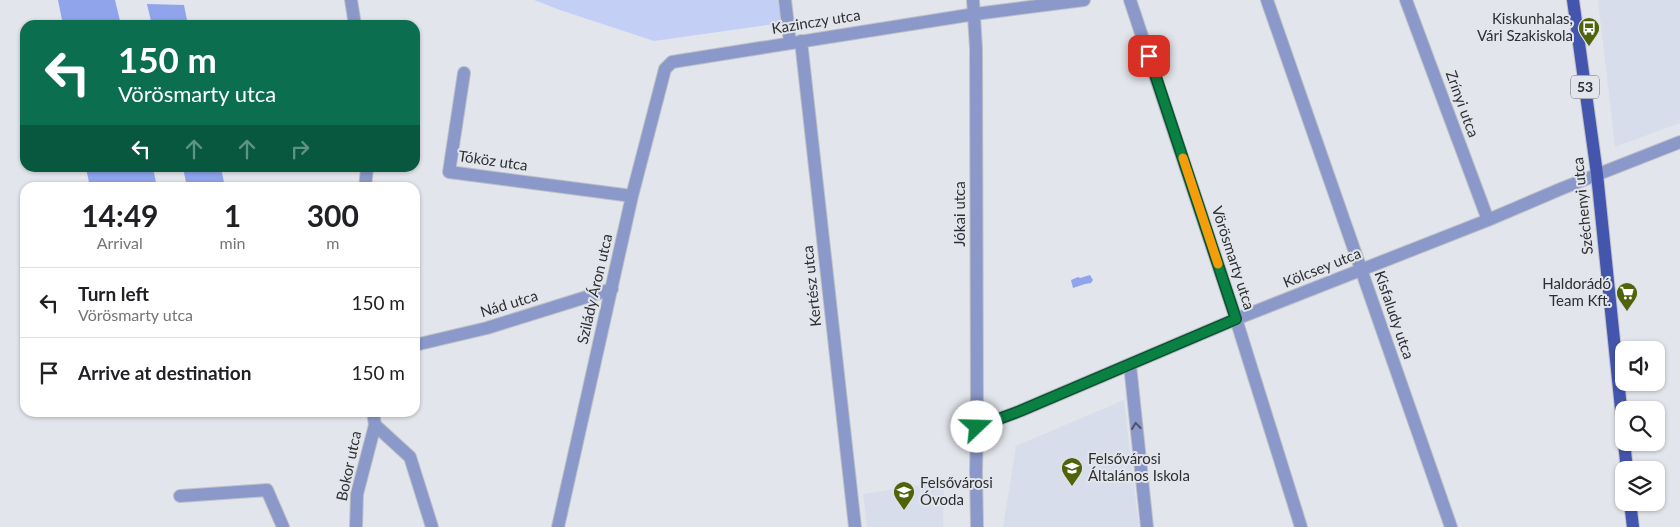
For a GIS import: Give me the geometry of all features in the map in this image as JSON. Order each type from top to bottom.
[{"type":"main road","name":"Széchenyi utca","points":[[1573,0],[1597,174],[1620,401]]},
{"type":"main road","points":[[1631,511],[1633,527]]},
{"type":"street","points":[[351,0],[354,20]]},
{"type":"street","name":"Kertész utca","points":[[785,0],[796,42],[855,527]]},
{"type":"street","name":"Jókai utca","points":[[973,0],[976,48],[977,527]]},
{"type":"street","name":"Kazinczy utca","points":[[672,62],[975,14],[1084,0]]},
{"type":"street","name":"Vörösmarty utca","points":[[1130,0],[1236,319],[1301,527]]},
{"type":"street","name":"Kisfaludy utca","points":[[1267,0],[1452,527]]},
{"type":"street","name":"Zrínyi utca","points":[[1406,0],[1488,220]]},
{"type":"street","name":"Szilády Áron utca","points":[[558,527],[632,196],[666,69],[672,62]]},
{"type":"street","name":"Tóköz utca","points":[[464,73],[449,172],[632,196]]},
{"type":"street","name":"Kölcsey utca","points":[[977,427],[1020,411],[1236,319],[1680,142]]},
{"type":"street","name":"Nád utca","points":[[420,344],[487,328],[612,289]]},
{"type":"street","points":[[1130,365],[1147,527]]},
{"type":"street","points":[[374,419],[410,457],[432,527]]},
{"type":"street","name":"Bokor utca","points":[[356,527],[357,494],[374,419]]},
{"type":"street","points":[[180,496],[267,490],[283,527]]},
{"type":"shaded area","points":[[534,0],[778,0],[782,23],[654,41]]},
{"type":"shaded area","points":[[1598,0],[1680,0],[1680,123],[1615,147]]},
{"type":"shaded area","name":"Felsővárosi Általános Iskola","points":[[1124,400],[1139,527],[1003,527],[1016,446]]},
{"type":"shaded area","name":"Felsővárosi Óvoda","points":[[944,481],[943,527],[867,527],[863,494]]},
{"type":"water","points":[[58,0],[115,0],[120,20],[62,20]]},
{"type":"water","points":[[147,4],[184,5],[187,20],[151,20]]},
{"type":"water","points":[[87,172],[154,172],[156,182],[89,182]]},
{"type":"water","points":[[184,172],[222,172],[224,182],[186,182]]},
{"type":"water","points":[[1090,275],[1093,280],[1091,283],[1073,288],[1071,280]]},
{"type":"slow traffic","points":[[1183,158],[1218,264]]},
{"type":"place","name":"Kiskunhalas, Vári Szakiskola","points":[[1589,47]]},
{"type":"place","name":"Haldorádó Team Kft.","points":[[1627,312]]},
{"type":"place","name":"Felsővárosi Általános Iskola","points":[[1072,487]]},
{"type":"place","name":"Felsővárosi Óvoda","points":[[904,511]]},
{"type":"route","points":[[977,427],[1020,411],[1236,319],[1149,56]]}]
